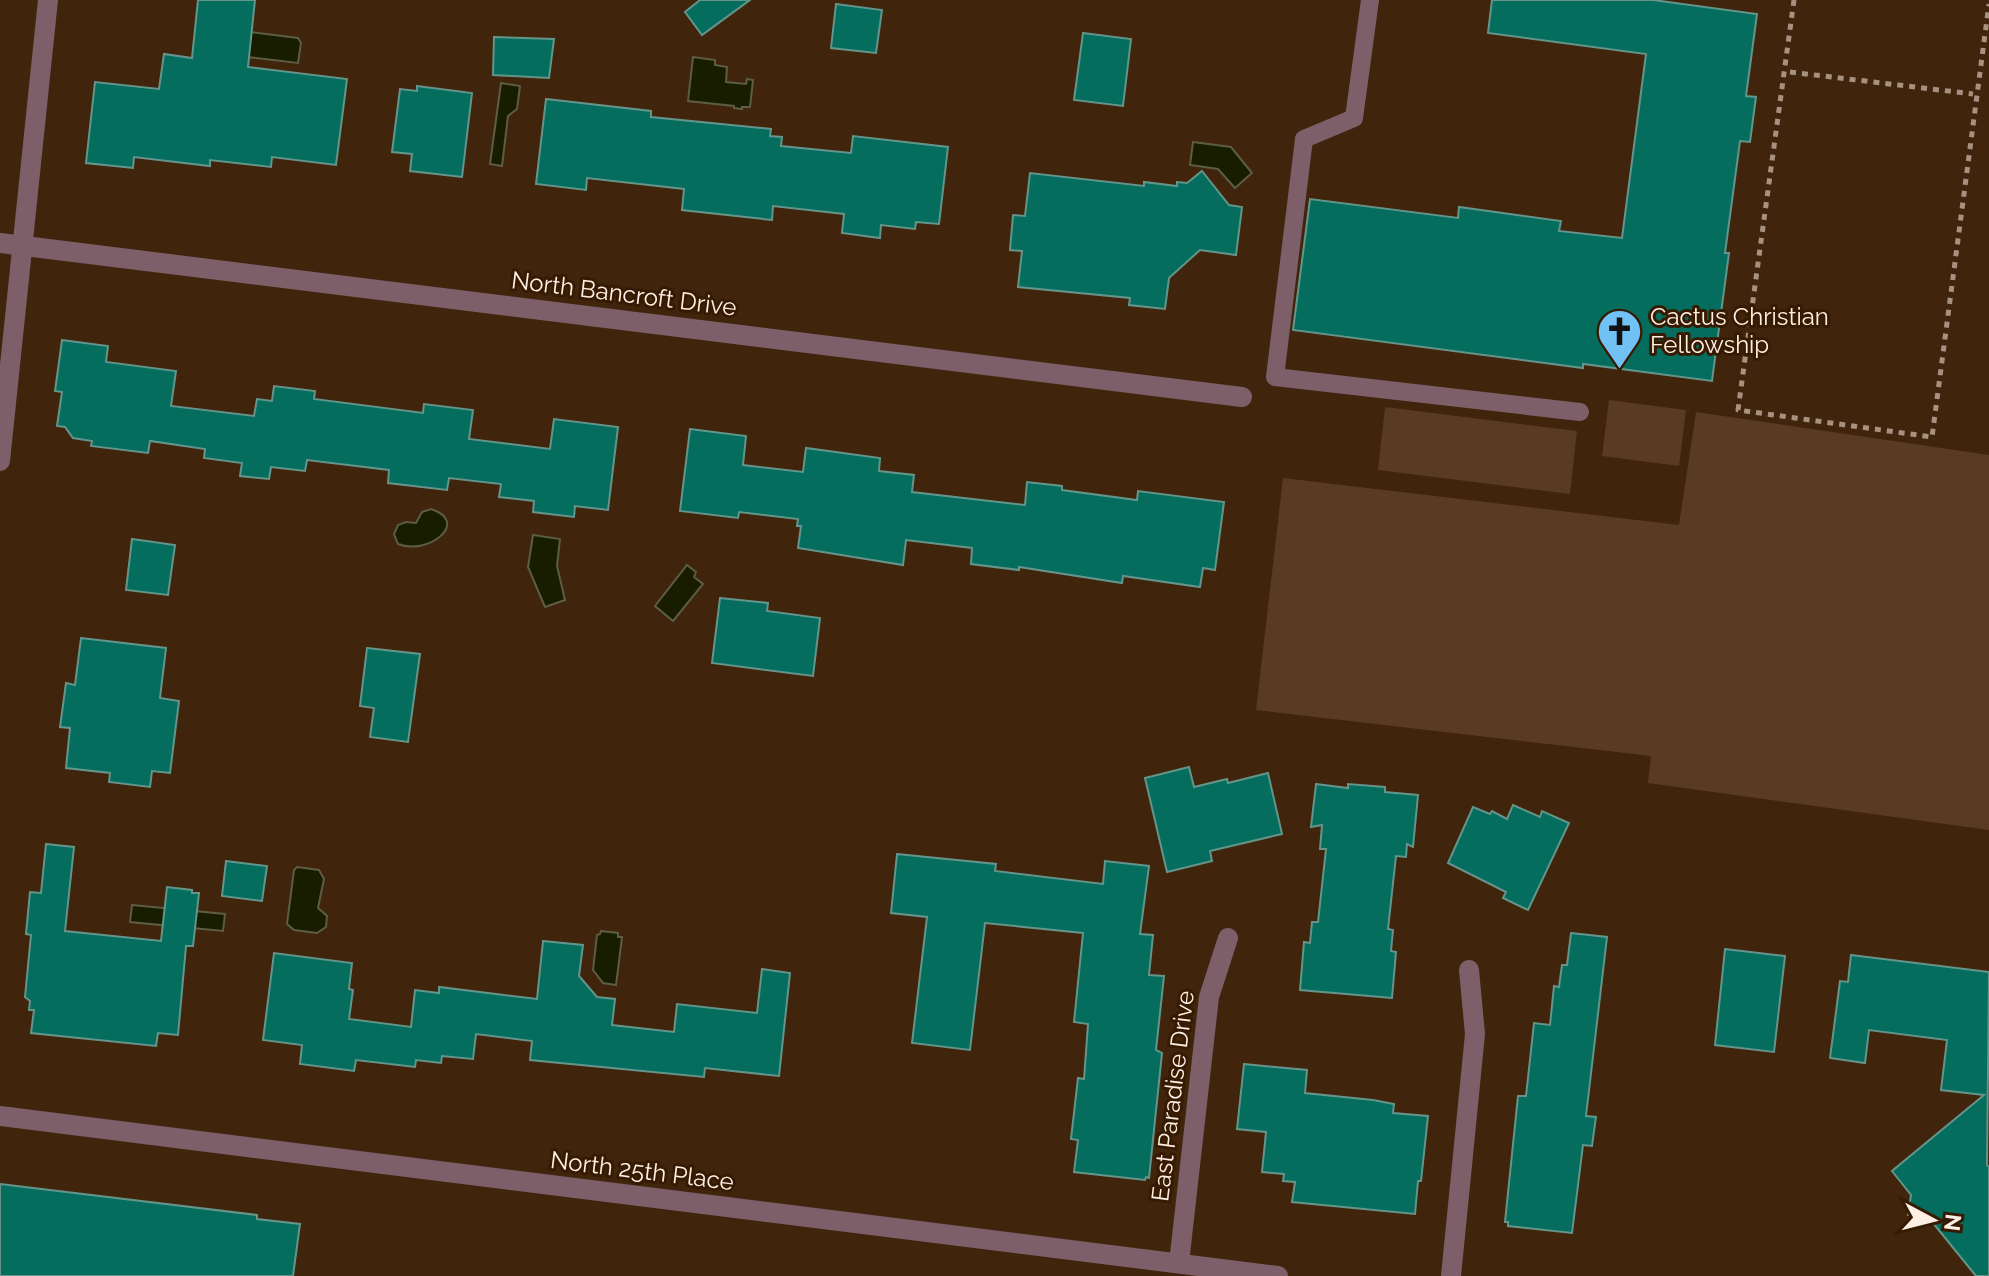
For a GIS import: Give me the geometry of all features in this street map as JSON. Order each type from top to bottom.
[{"type":"street","points":[[0,461],[48,0]]},
{"type":"street","name":"North Bancroft Drive","points":[[0,243],[1242,397]]},
{"type":"street","name":"East Paradise Drive","points":[[1179,1263],[1209,997],[1228,938]]},
{"type":"street","points":[[1451,1276],[1475,1034],[1469,970]]},
{"type":"street","name":"North 25th Place","points":[[0,1116],[1278,1276]]},
{"type":"lane","points":[[1370,0],[1354,118],[1304,139],[1275,377],[1580,412]]},
{"type":"path","points":[[1794,0],[1738,410],[1932,437],[1989,4]]},
{"type":"path","points":[[1790,72],[1973,94]]},
{"type":"shaded area","points":[[250,32],[298,38],[301,43],[298,63],[248,57]]},
{"type":"shaded area","points":[[693,57],[715,60],[715,65],[727,67],[726,82],[746,84],[747,79],[753,80],[750,107],[742,109],[688,101]]},
{"type":"shaded area","points":[[501,83],[520,86],[517,109],[508,116],[502,166],[490,164]]},
{"type":"shaded area","points":[[1193,142],[1231,147],[1252,173],[1235,188],[1218,169],[1190,165]]},
{"type":"shaded area","points":[[1609,400],[1686,410],[1679,466],[1602,456]]},
{"type":"shaded area","points":[[1385,407],[1577,431],[1570,494],[1378,470]]},
{"type":"shaded area","points":[[1696,412],[1989,455],[1989,830],[1648,783],[1651,756],[1256,710],[1283,478],[1679,525]]},
{"type":"shaded area","points":[[431,509],[447,522],[441,536],[421,545],[398,544],[394,534],[398,525],[416,523],[422,512]]},
{"type":"shaded area","points":[[533,535],[560,539],[557,566],[565,600],[545,607],[528,567]]},
{"type":"shaded area","points":[[687,565],[703,584],[673,621],[655,606]]},
{"type":"shaded area","points":[[297,867],[319,870],[324,879],[318,908],[327,916],[326,927],[317,933],[294,930],[287,924],[294,870]]},
{"type":"shaded area","points":[[132,905],[225,914],[223,931],[130,922]]},
{"type":"shaded area","points":[[601,931],[618,933],[618,937],[622,937],[616,985],[603,983],[593,970],[597,935]]},
{"type":"building","points":[[198,0],[255,0],[248,67],[347,79],[336,165],[272,157],[271,167],[210,160],[210,166],[134,157],[133,168],[86,163],[95,82],[159,89],[164,54],[192,58]]},
{"type":"building","points":[[700,0],[750,0],[702,35],[685,12]]},
{"type":"building","points":[[1492,0],[1653,0],[1757,14],[1746,96],[1756,97],[1750,142],[1740,141],[1712,381],[1583,364],[1583,368],[1293,330],[1310,199],[1458,218],[1459,207],[1561,221],[1559,231],[1622,238],[1646,54],[1488,33]]},
{"type":"building","points":[[836,4],[882,10],[876,53],[831,48]]},
{"type":"building","points":[[1083,33],[1131,39],[1123,106],[1074,100]]},
{"type":"building","points":[[494,37],[554,39],[549,78],[493,75]]},
{"type":"building","points":[[417,86],[472,93],[462,177],[410,171],[412,154],[392,152],[400,89],[417,91]]},
{"type":"building","points":[[546,99],[651,111],[651,117],[771,129],[770,136],[782,137],[781,146],[851,153],[853,136],[948,147],[939,224],[916,222],[915,229],[881,225],[880,238],[842,233],[844,214],[773,206],[772,220],[682,210],[684,189],[587,178],[586,190],[536,184]]},
{"type":"building","points":[[1202,171],[1229,205],[1242,207],[1236,255],[1200,250],[1169,278],[1165,309],[1129,305],[1130,298],[1018,287],[1022,251],[1010,250],[1013,215],[1025,216],[1030,173],[1144,186],[1144,182],[1177,186],[1177,182],[1187,183]]},
{"type":"building","points":[[62,340],[108,346],[106,362],[176,371],[171,406],[254,416],[257,399],[272,401],[274,386],[315,391],[314,399],[423,413],[424,404],[473,410],[469,439],[550,449],[554,419],[618,427],[608,510],[575,506],[574,517],[533,512],[534,501],[499,497],[501,484],[449,478],[447,490],[388,483],[389,470],[307,460],[305,471],[271,467],[269,479],[240,476],[242,463],[204,458],[205,449],[150,441],[148,453],[91,446],[92,441],[73,438],[65,427],[57,426],[62,392],[55,391]]},
{"type":"building","points":[[690,429],[746,436],[743,465],[803,472],[806,448],[880,458],[879,471],[914,475],[912,492],[1025,505],[1027,482],[1137,500],[1138,491],[1224,502],[1215,570],[1203,568],[1200,587],[1123,576],[1122,583],[1019,567],[1019,570],[971,564],[972,548],[906,540],[903,565],[798,548],[801,526],[797,526],[798,519],[739,512],[738,518],[680,511]]},
{"type":"building","points":[[132,539],[175,545],[168,595],[126,590]]},
{"type":"building","points":[[720,598],[768,603],[767,611],[820,618],[813,676],[712,663]]},
{"type":"building","points":[[81,638],[166,648],[160,698],[179,701],[170,773],[152,771],[150,787],[109,782],[110,773],[66,768],[70,728],[60,727],[66,683],[75,685]]},
{"type":"building","points":[[367,648],[420,654],[408,742],[370,737],[374,708],[360,706]]},
{"type":"building","points":[[1189,767],[1194,787],[1268,773],[1282,834],[1210,851],[1212,861],[1167,872],[1145,778]]},
{"type":"building","points":[[1316,784],[1348,788],[1348,784],[1385,787],[1385,792],[1418,795],[1413,847],[1407,844],[1406,857],[1396,856],[1388,929],[1393,930],[1391,951],[1396,952],[1392,998],[1300,990],[1304,942],[1310,943],[1312,922],[1318,922],[1326,849],[1320,849],[1322,825],[1311,827]]},
{"type":"building","points":[[1513,805],[1540,817],[1542,811],[1569,823],[1528,910],[1503,898],[1506,892],[1448,863],[1473,807],[1490,814],[1492,811],[1507,819]]},
{"type":"building","points":[[46,844],[74,847],[65,931],[161,941],[167,887],[199,893],[193,946],[186,946],[178,1035],[158,1033],[156,1046],[31,1033],[34,1010],[29,1010],[30,1001],[25,997],[31,935],[26,934],[30,892],[41,893]]},
{"type":"building","points":[[897,854],[996,864],[995,871],[1103,884],[1105,861],[1149,866],[1140,934],[1153,935],[1149,975],[1164,976],[1156,1050],[1162,1053],[1149,1178],[1074,1172],[1078,1140],[1071,1139],[1078,1078],[1084,1079],[1088,1024],[1074,1022],[1083,933],[985,923],[970,1050],[912,1043],[927,917],[891,913]]},
{"type":"building","points":[[226,861],[267,866],[262,901],[222,896]]},
{"type":"building","points":[[1571,933],[1607,937],[1586,1116],[1596,1117],[1592,1146],[1583,1145],[1572,1233],[1508,1226],[1505,1222],[1518,1096],[1526,1096],[1534,1023],[1550,1025],[1554,986],[1559,987],[1562,965],[1567,965]]},
{"type":"building","points":[[543,941],[583,945],[579,976],[597,997],[615,999],[612,1025],[674,1032],[677,1004],[757,1013],[762,969],[790,973],[779,1076],[705,1068],[704,1077],[530,1060],[532,1041],[476,1034],[473,1059],[442,1056],[441,1063],[416,1060],[415,1067],[356,1060],[354,1071],[300,1064],[302,1045],[263,1040],[274,953],[352,963],[349,989],[353,990],[349,1019],[411,1027],[415,990],[439,993],[439,987],[537,999]]},
{"type":"building","points":[[1725,949],[1785,956],[1774,1052],[1715,1045]]},
{"type":"building","points":[[1851,955],[1989,972],[1989,1276],[1976,1276],[1929,1218],[1908,1215],[1911,1195],[1892,1171],[1984,1095],[1941,1090],[1947,1040],[1869,1030],[1865,1063],[1830,1058],[1840,981],[1848,982]]},
{"type":"building","points":[[1244,1064],[1307,1070],[1305,1093],[1373,1100],[1394,1104],[1393,1113],[1428,1116],[1415,1214],[1292,1202],[1295,1182],[1283,1181],[1284,1174],[1262,1172],[1266,1132],[1237,1129]]},
{"type":"building","points":[[0,1184],[257,1215],[257,1219],[300,1224],[293,1276],[0,1276]]},
{"type":"place","name":"Cactus Christian Fellowship","points":[[1619,370]]}]
